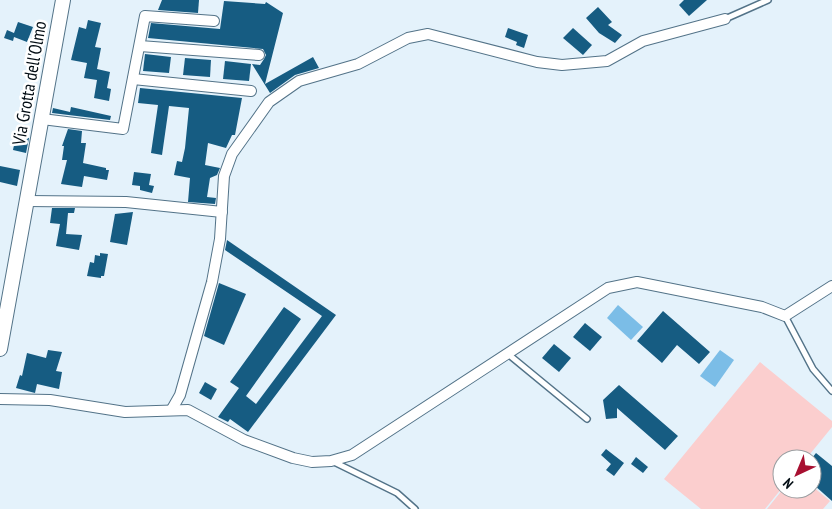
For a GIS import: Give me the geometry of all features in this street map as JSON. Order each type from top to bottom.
[{"type":"street","name":"Via Grotta dell'Olmo","points":[[0,349],[63,0]]},
{"type":"street","points":[[42,118],[123,129],[146,16],[214,21]]},
{"type":"street","points":[[172,409],[180,395],[212,282],[220,239],[224,176],[232,154],[269,102],[298,81],[358,64],[408,38],[428,34],[537,62],[562,65],[607,61],[643,41],[725,19]]},
{"type":"street","points":[[140,46],[258,55]]},
{"type":"street","points":[[133,79],[251,91]]},
{"type":"street","points":[[28,201],[126,202],[222,212]]},
{"type":"street","points":[[0,399],[50,400],[125,412],[172,409],[188,410],[244,440],[293,458],[312,462],[331,461],[352,455],[608,288],[636,282],[762,307],[785,316],[832,286]]},
{"type":"lane","points":[[725,19],[768,0]]},
{"type":"lane","points":[[785,316],[813,369],[832,391]]},
{"type":"lane","points":[[507,354],[587,418]]},
{"type":"lane","points":[[331,461],[397,492],[415,509]]},
{"type":"shaded area","points":[[760,362],[832,421],[832,427],[814,449],[772,449],[773,499],[765,509],[701,509],[664,479]]},
{"type":"shaded area","points":[[822,494],[830,501],[823,509],[767,509],[775,499],[822,499]]},
{"type":"water","points":[[618,305],[643,327],[631,340],[607,318]]},
{"type":"water","points":[[720,350],[734,360],[715,387],[700,376]]},
{"type":"building","points":[[162,0],[199,0],[198,13],[158,10]]},
{"type":"building","points":[[684,0],[707,0],[689,16],[679,5]]},
{"type":"building","points":[[224,1],[265,4],[266,2],[283,13],[265,84],[313,57],[319,68],[295,75],[270,93],[252,64],[260,65],[266,55],[263,49],[148,38],[151,23],[220,29]]},
{"type":"building","points":[[598,7],[612,22],[608,25],[622,35],[615,43],[599,33],[586,18]]},
{"type":"building","points":[[88,20],[101,23],[95,47],[101,48],[97,69],[110,72],[107,88],[111,89],[109,101],[94,98],[97,80],[84,78],[87,63],[71,60],[79,27],[86,29]]},
{"type":"building","points":[[18,22],[33,27],[27,42],[14,37],[13,41],[4,38],[7,30],[14,33]]},
{"type":"building","points":[[508,28],[528,35],[524,48],[516,45],[517,42],[505,37]]},
{"type":"building","points":[[573,28],[592,45],[583,55],[563,38]]},
{"type":"building","points":[[145,54],[171,57],[169,73],[143,71]]},
{"type":"building","points":[[185,58],[211,60],[210,77],[183,75]]},
{"type":"building","points":[[225,61],[251,64],[249,81],[223,79]]},
{"type":"building","points":[[140,88],[242,98],[235,135],[232,135],[226,148],[208,143],[205,165],[220,168],[217,175],[210,178],[207,197],[216,198],[215,204],[188,202],[190,178],[174,175],[177,161],[182,162],[189,108],[169,106],[162,155],[151,153],[158,105],[138,103]]},
{"type":"building","points":[[71,107],[111,116],[110,120],[52,113],[53,108],[70,112]]},
{"type":"building","points":[[68,129],[82,131],[81,143],[86,143],[83,163],[109,170],[107,180],[84,176],[82,187],[61,184],[67,160],[62,160],[64,146],[62,146]]},
{"type":"building","points":[[16,135],[29,138],[26,153],[13,150]]},
{"type":"building","points":[[0,166],[20,170],[17,186],[0,182]]},
{"type":"building","points":[[134,172],[151,174],[149,185],[154,186],[152,193],[140,190],[140,186],[132,185]]},
{"type":"building","points":[[52,208],[75,208],[74,213],[68,213],[66,234],[82,235],[79,250],[56,246],[60,224],[50,223]]},
{"type":"building","points":[[133,212],[127,245],[110,242],[115,214]]},
{"type":"building","points":[[227,240],[336,315],[248,432],[230,419],[228,422],[218,417],[239,388],[230,382],[284,307],[301,319],[246,396],[256,404],[322,316],[225,250]]},
{"type":"building","points":[[100,253],[108,254],[104,276],[101,276],[101,278],[87,276],[90,262],[94,263],[95,255],[100,256]]},
{"type":"building","points":[[219,283],[246,294],[224,345],[204,336]]},
{"type":"building","points":[[663,311],[710,352],[699,364],[677,345],[662,363],[637,341]]},
{"type":"building","points":[[585,323],[602,337],[590,351],[573,337]]},
{"type":"building","points":[[554,344],[571,358],[559,372],[542,358]]},
{"type":"building","points":[[48,350],[62,352],[56,371],[62,372],[59,389],[37,384],[35,393],[16,388],[20,375],[22,376],[27,353],[46,358]]},
{"type":"building","points":[[205,382],[217,389],[211,400],[199,393]]},
{"type":"building","points":[[619,385],[678,436],[665,450],[617,408],[617,418],[606,419],[603,400]]},
{"type":"building","points":[[606,449],[624,463],[614,476],[606,470],[611,464],[601,455]]},
{"type":"building","points":[[636,457],[648,467],[643,473],[631,464]]},
{"type":"building","points":[[822,458],[832,466],[832,501],[822,492]]}]
